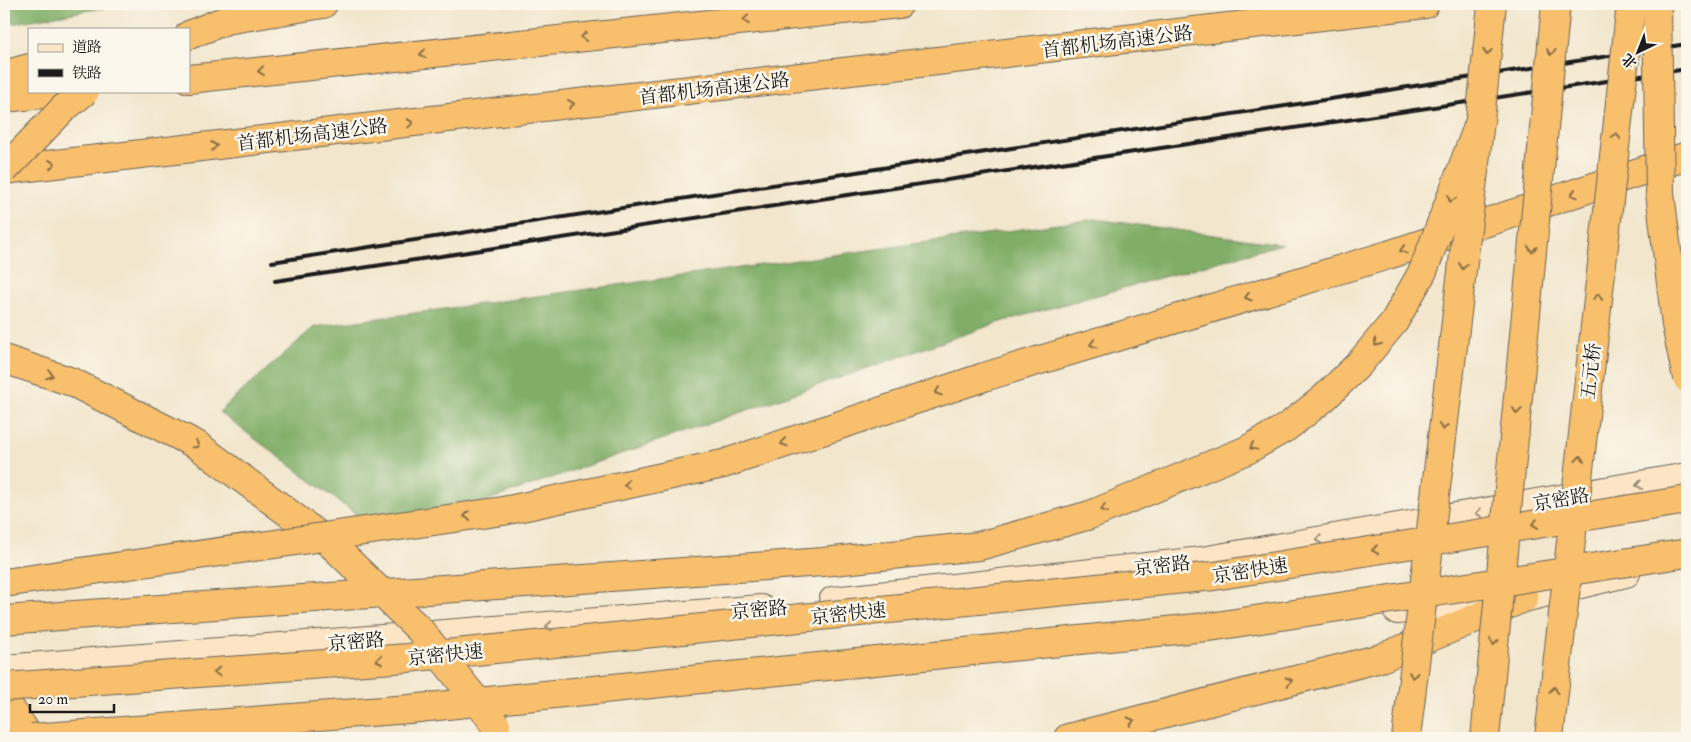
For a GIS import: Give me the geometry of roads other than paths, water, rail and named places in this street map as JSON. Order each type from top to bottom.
[{"type":"highway","points":[[173,28],[259,4]]},
{"type":"highway","points":[[190,35],[226,20],[323,4]]},
{"type":"highway","points":[[190,79],[899,4]]},
{"type":"highway","name":"首都机场高速公路","points":[[4,170],[1425,4]]},
{"type":"highway","points":[[1406,738],[1480,121],[1492,4]]},
{"type":"highway","points":[[1485,738],[1556,4]]},
{"type":"highway","name":"五元桥","points":[[1549,738],[1631,4]]},
{"type":"highway","points":[[1657,4],[1660,192],[1676,325],[1687,378]]},
{"type":"highway","points":[[4,75],[28,68]]},
{"type":"highway","points":[[4,98],[62,92]]},
{"type":"highway","points":[[4,170],[64,108],[85,92]]},
{"type":"highway","points":[[4,620],[823,562],[979,546],[1090,515],[1247,450],[1287,427],[1323,399],[1360,364],[1394,322],[1423,271],[1480,121]]},
{"type":"highway","points":[[4,583],[247,549],[522,507],[723,464],[984,377],[1388,255],[1687,156]]},
{"type":"highway","points":[[4,359],[72,382],[197,445],[332,546],[420,630],[502,734]]},
{"type":"highway","name":"京密快速","points":[[4,687],[407,658],[1214,576],[1687,500]]},
{"type":"highway","points":[[4,699],[32,738],[409,709],[1216,626],[1687,553]]},
{"type":"highway","points":[[1068,738],[1381,658],[1524,598]]},
{"type":"main road","name":"京密路","points":[[4,669],[764,609],[1202,561],[1687,477]]},
{"type":"main road","points":[[107,738],[1524,598],[1637,571],[1687,562]]},
{"type":"railway","points":[[272,262],[1687,44]]},
{"type":"railway","points":[[275,281],[1687,69]]}]
